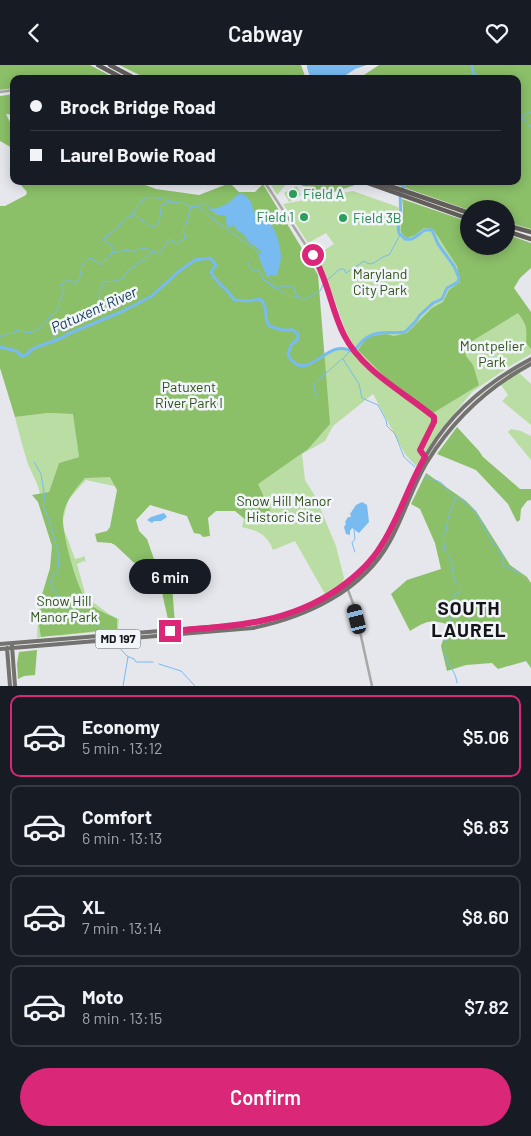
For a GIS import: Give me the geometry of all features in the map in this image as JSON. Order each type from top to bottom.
[{"type":"highway","points":[[98,65],[117,75]]},
{"type":"highway","points":[[110,65],[129,75]]},
{"type":"highway","points":[[378,185],[460,215]]},
{"type":"highway","points":[[413,197],[460,210]]},
{"type":"highway","points":[[515,228],[531,232]]},
{"type":"highway","points":[[515,234],[531,239]]},
{"type":"main road","name":"MD 197","points":[[347,586],[374,557],[385,540],[413,478],[425,457],[450,423],[470,402],[498,378],[531,359]]},
{"type":"main road","name":"MD 197","points":[[0,649],[10,646],[254,628],[282,622],[320,606],[371,568],[382,555],[394,534],[428,461],[454,424],[493,388],[531,364]]},
{"type":"main road","points":[[394,521],[397,519],[402,508],[406,507]]},
{"type":"main road","name":"MD 197","points":[[0,644],[10,646]]},
{"type":"main road","points":[[10,646],[10,686]]},
{"type":"main road","points":[[10,646],[15,686]]},
{"type":"street","points":[[267,185],[318,264],[341,329],[353,348],[394,389],[435,419],[420,450],[425,457]]},
{"type":"street","points":[[347,586],[355,609],[372,686]]},
{"type":"green space","points":[[0,65],[90,65],[109,75],[10,75],[10,89],[0,90]]},
{"type":"green space","points":[[119,65],[301,65],[305,75],[140,75]]},
{"type":"green space","points":[[379,65],[531,65],[531,229],[515,225],[515,200],[460,200],[460,207],[397,185],[521,185],[521,75],[364,75]]},
{"type":"green space","points":[[10,95],[10,114],[6,114],[10,122],[10,147],[0,141],[0,96]]},
{"type":"green space","points":[[21,185],[145,185],[156,189],[199,195],[225,185],[232,185],[239,192],[255,192],[264,185],[318,275],[330,424],[308,449],[258,484],[275,521],[247,521],[235,511],[216,511],[208,518],[210,536],[203,537],[200,534],[194,533],[187,516],[150,505],[136,520],[139,531],[147,539],[155,562],[167,566],[172,585],[175,624],[169,624],[161,588],[115,545],[97,542],[95,534],[107,531],[110,527],[117,490],[110,477],[85,478],[74,491],[65,507],[63,526],[65,536],[71,561],[83,595],[93,606],[117,619],[117,629],[41,637],[39,625],[41,598],[50,568],[52,546],[38,502],[32,495],[49,492],[59,463],[79,457],[73,414],[48,413],[15,417],[0,368],[0,206],[5,206],[26,195],[27,192]]},
{"type":"green space","points":[[271,185],[286,185],[277,195]]},
{"type":"green space","points":[[301,185],[355,185],[316,198],[316,193]]},
{"type":"green space","name":"Field A","points":[[297,186],[301,195],[289,202],[284,193]]},
{"type":"green space","points":[[353,191],[398,207],[403,216],[460,233],[460,255],[476,255],[494,280],[515,291],[531,313],[531,354],[472,392],[439,432],[416,466],[405,454],[373,394],[333,426],[325,441],[302,454],[305,480],[315,496],[336,546],[344,578],[342,583],[325,594],[295,541],[273,550],[268,540],[261,534],[242,527],[246,511],[188,502],[86,480],[68,500],[62,524],[75,559],[84,555],[86,562],[77,564],[86,597],[119,619],[118,630],[58,636],[56,634],[37,638],[39,597],[63,568],[47,512],[86,468],[76,434],[79,457],[59,463],[49,492],[40,494],[28,464],[15,417],[48,413],[70,414],[314,362],[336,349],[351,351],[356,349],[346,332],[317,255],[334,244],[326,233],[308,243],[283,204]]},
{"type":"green space","points":[[402,199],[460,219],[460,255],[515,255],[515,237],[531,243],[531,268],[520,278],[514,288],[531,312],[531,349],[526,343],[525,324],[518,313],[464,346],[466,356],[473,365],[479,385],[433,413],[395,387],[358,350],[365,340],[372,336],[386,334],[394,336],[407,333],[432,308],[443,302],[449,290],[460,282],[457,266],[433,229],[424,228],[407,238],[402,233]]},
{"type":"green space","points":[[517,371],[531,384],[531,425],[502,401],[508,395],[500,383]]},
{"type":"green space","points":[[457,427],[483,457],[520,489],[531,489],[531,500],[527,501],[521,509],[520,520],[517,522],[508,504],[476,470],[437,454]]},
{"type":"green space","points":[[511,429],[531,436],[531,460],[508,432]]},
{"type":"green space","points":[[426,473],[466,501],[476,511],[510,565],[527,577],[531,583],[531,668],[526,661],[498,669],[492,663],[466,665],[447,671],[441,646],[446,631],[446,624],[427,622],[410,631],[391,594],[407,580],[441,569],[435,543],[420,509],[411,504]]},
{"type":"green space","points":[[37,650],[35,675],[24,676],[18,679],[17,664],[19,652]]},
{"type":"water","points":[[307,65],[367,65],[355,69],[346,75],[310,75]]},
{"type":"water","points":[[240,193],[250,200],[255,214],[267,219],[274,230],[281,256],[277,276],[271,275],[267,277],[259,258],[261,251],[250,243],[242,233],[238,232],[234,225],[230,228],[228,227],[226,216],[214,214],[215,211],[210,211],[228,203]]},
{"type":"water","points":[[362,502],[367,505],[369,522],[359,533],[352,528],[350,535],[346,534],[345,522],[348,517],[351,517],[350,514],[356,505]]},
{"type":"water","points":[[164,513],[167,517],[161,521],[154,521],[152,523],[147,520],[151,517]]},
{"type":"waterway","name":"Patuxent River","points":[[472,65],[475,75]]},
{"type":"waterway","points":[[521,117],[531,112]]},
{"type":"waterway","points":[[522,117],[531,127]]},
{"type":"waterway","name":"Patuxent River","points":[[0,347],[16,351],[22,356],[25,355],[31,350],[121,312],[152,296],[178,272],[195,260],[210,258],[216,265],[211,272],[213,276],[234,300],[248,301],[260,299],[263,302],[269,326],[282,330],[293,330],[298,334],[298,339],[291,345],[288,355],[294,362],[300,365],[312,363],[337,349],[344,348],[353,351],[372,335],[405,332],[433,303],[442,299],[447,288],[458,282],[459,278],[454,266],[438,244],[432,230],[425,230],[408,239],[405,239],[399,233],[398,225],[401,219],[400,193],[405,185]]},
{"type":"waterway","points":[[133,215],[132,212],[142,201],[150,197],[199,207],[256,250],[260,258]]},
{"type":"waterway","points":[[112,252],[112,245],[103,240],[110,233],[113,233],[126,218],[135,215],[150,226],[156,226],[162,205],[173,202]]},
{"type":"waterway","points":[[199,206],[201,203],[211,209]]},
{"type":"waterway","points":[[0,337],[14,333],[16,330],[29,333],[40,329],[43,323],[59,307],[64,292],[61,287],[64,282],[68,280],[75,283],[79,280],[83,263],[87,259],[91,258],[101,265],[112,253],[127,250],[135,252],[144,248],[159,254],[169,239],[176,244],[185,238],[183,229],[191,208]]},
{"type":"waterway","points":[[326,281],[340,269],[344,269],[346,273],[364,261],[370,264],[389,255],[400,235]]},
{"type":"waterway","points":[[55,340],[59,329],[68,329],[80,314],[83,315],[100,307],[99,293],[105,281],[110,282],[122,279],[130,268],[136,266],[140,260],[145,260],[153,252]]},
{"type":"waterway","points":[[248,262],[252,270],[259,270],[263,280],[274,288],[278,288],[282,293],[286,293],[291,298],[297,296],[304,300],[320,291],[323,285]]},
{"type":"waterway","points":[[269,277],[278,288],[293,286],[297,296]]},
{"type":"waterway","points":[[350,351],[343,359],[359,384],[362,398],[378,405],[387,426],[395,434],[404,457],[415,467]]},
{"type":"waterway","points":[[318,398],[314,384],[342,359]]},
{"type":"waterway","points":[[34,462],[41,474],[45,498],[43,505],[51,525],[59,555],[58,570],[50,581],[51,585],[75,616],[95,622],[106,632]]},
{"type":"waterway","points":[[426,475],[428,479],[442,484],[456,498],[443,536],[445,552],[450,558],[456,583],[460,587],[459,592],[455,594],[450,605],[454,609],[448,626]]},
{"type":"waterway","points":[[456,498],[459,498],[474,510],[491,540],[503,556],[503,565],[521,574],[531,584]]},
{"type":"waterway","points":[[354,530],[355,539],[352,543],[355,552]]},
{"type":"waterway","points":[[448,630],[445,646],[446,654],[457,683]]},
{"type":"waterway","points":[[115,643],[127,656],[136,662],[153,662]]},
{"type":"waterway","points":[[123,686],[128,657]]},
{"type":"waterway","points":[[159,664],[181,671],[195,686]]},
{"type":"place","name":"Field A","points":[[293,194]]},
{"type":"place","name":"Field 1","points":[[304,217]]},
{"type":"place","name":"Field 3B","points":[[343,218]]},
{"type":"district","name":"SOUTH LAUREL","points":[[469,619]]},
{"type":"route","points":[[170,631],[246,624],[275,619],[307,607],[340,588],[366,566],[382,546],[413,478],[425,457],[420,450],[435,420],[434,417],[391,386],[364,361],[348,341],[341,329],[320,269],[313,255]]},
{"type":"park label","name":"Maryland City Park","points":[[380,282]]},
{"type":"park label","name":"Montpelier Park","points":[[492,354]]},
{"type":"park label","name":"Patuxent River Park I","points":[[189,396]]},
{"type":"park label","name":"Snow Hill Manor Historic Site","points":[[284,510]]},
{"type":"park label","name":"Snow Hill Manor Park","points":[[64,609]]}]
